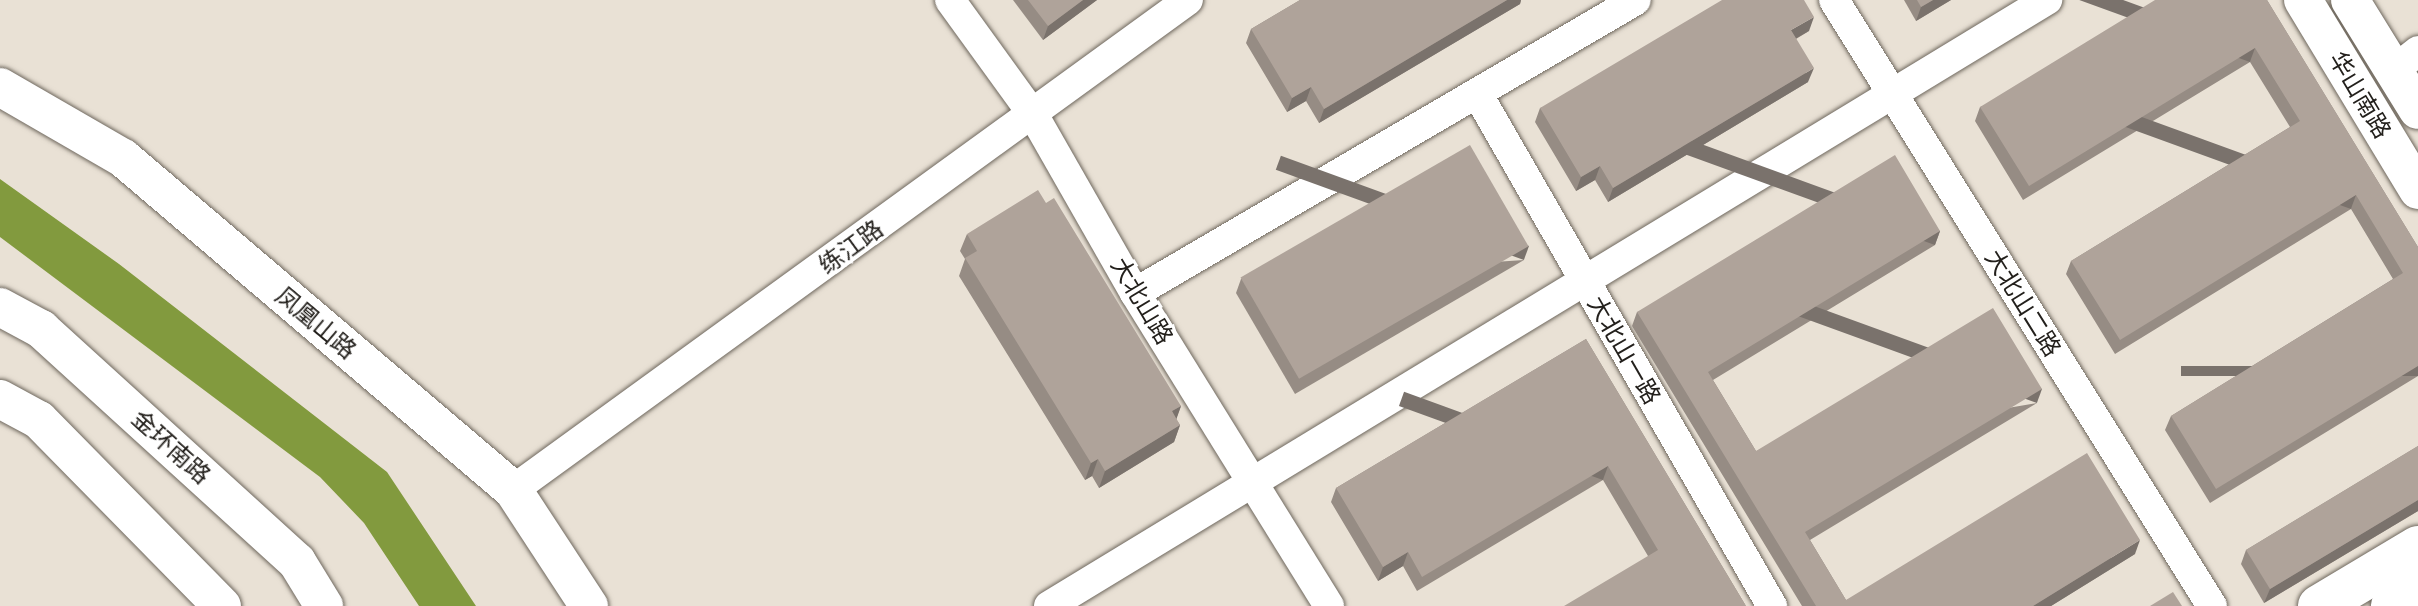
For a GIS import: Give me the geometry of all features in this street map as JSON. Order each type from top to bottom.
[{"type":"main road","points":[[2319,606],[2418,547]]},
{"type":"main road","points":[[2392,606],[2418,591]]},
{"type":"street","name":"大北山路","points":[[950,0],[1034,116],[1135,293],[1329,606]]},
{"type":"street","name":"练江路","points":[[513,490],[1034,116],[1188,0]]},
{"type":"street","points":[[1135,293],[1636,0]]},
{"type":"street","name":"大北山二路","points":[[1834,0],[2212,606]]},
{"type":"street","points":[[1049,606],[2047,0]]},
{"type":"street","name":"华山南路","points":[[2303,0],[2418,190]]},
{"type":"street","name":"华山南路","points":[[2350,0],[2406,60],[2418,110]]},
{"type":"street","name":"凤凰山路","points":[[0,87],[123,158],[513,490],[589,606]]},
{"type":"street","name":"大北山一路","points":[[1477,93],[1772,606]]},
{"type":"street","name":"金环南路","points":[[0,307],[41,329],[297,562],[324,606]]},
{"type":"street","points":[[0,326],[41,329]]},
{"type":"street","points":[[5,398],[39,420],[222,606]]},
{"type":"shaded area","points":[[0,179],[119,264],[387,472],[476,606],[419,606],[364,523],[320,477],[0,237]]},
{"type":"building","points":[[1028,0],[1083,0],[1048,26]]},
{"type":"building","points":[[1300,0],[1507,0],[1324,109],[1311,87],[1292,98],[1251,29]]},
{"type":"building","points":[[1722,0],[1804,0],[1814,17],[1791,30],[1814,68],[1613,188],[1600,166],[1581,177],[1540,108]]},
{"type":"building","points":[[1917,0],[1933,0],[1921,7]]},
{"type":"building","points":[[2155,0],[2267,0],[2418,247],[2418,366],[2216,489],[2171,416],[2403,273],[2356,195],[2120,340],[2071,261],[2300,121],[2255,48],[2029,186],[1980,107]]},
{"type":"building","points":[[1470,145],[1528,246],[1299,379],[1241,278]]},
{"type":"building","points":[[1895,155],[1940,231],[1708,372],[1756,451],[1993,308],[2042,389],[1805,532],[1846,600],[2087,453],[2140,540],[2033,606],[1816,606],[1637,312]]},
{"type":"building","points":[[1038,190],[1046,203],[1054,198],[1181,406],[1172,411],[1180,425],[1105,471],[1098,459],[1091,463],[965,258],[977,251],[967,234]]},
{"type":"building","points":[[1586,339],[1746,606],[1564,606],[1658,550],[1608,466],[1422,577],[1408,552],[1383,567],[1336,488]]},
{"type":"building","points":[[2418,446],[2418,500],[2270,589],[2246,550]]},
{"type":"building","points":[[2173,592],[2182,606],[2150,606]]}]
